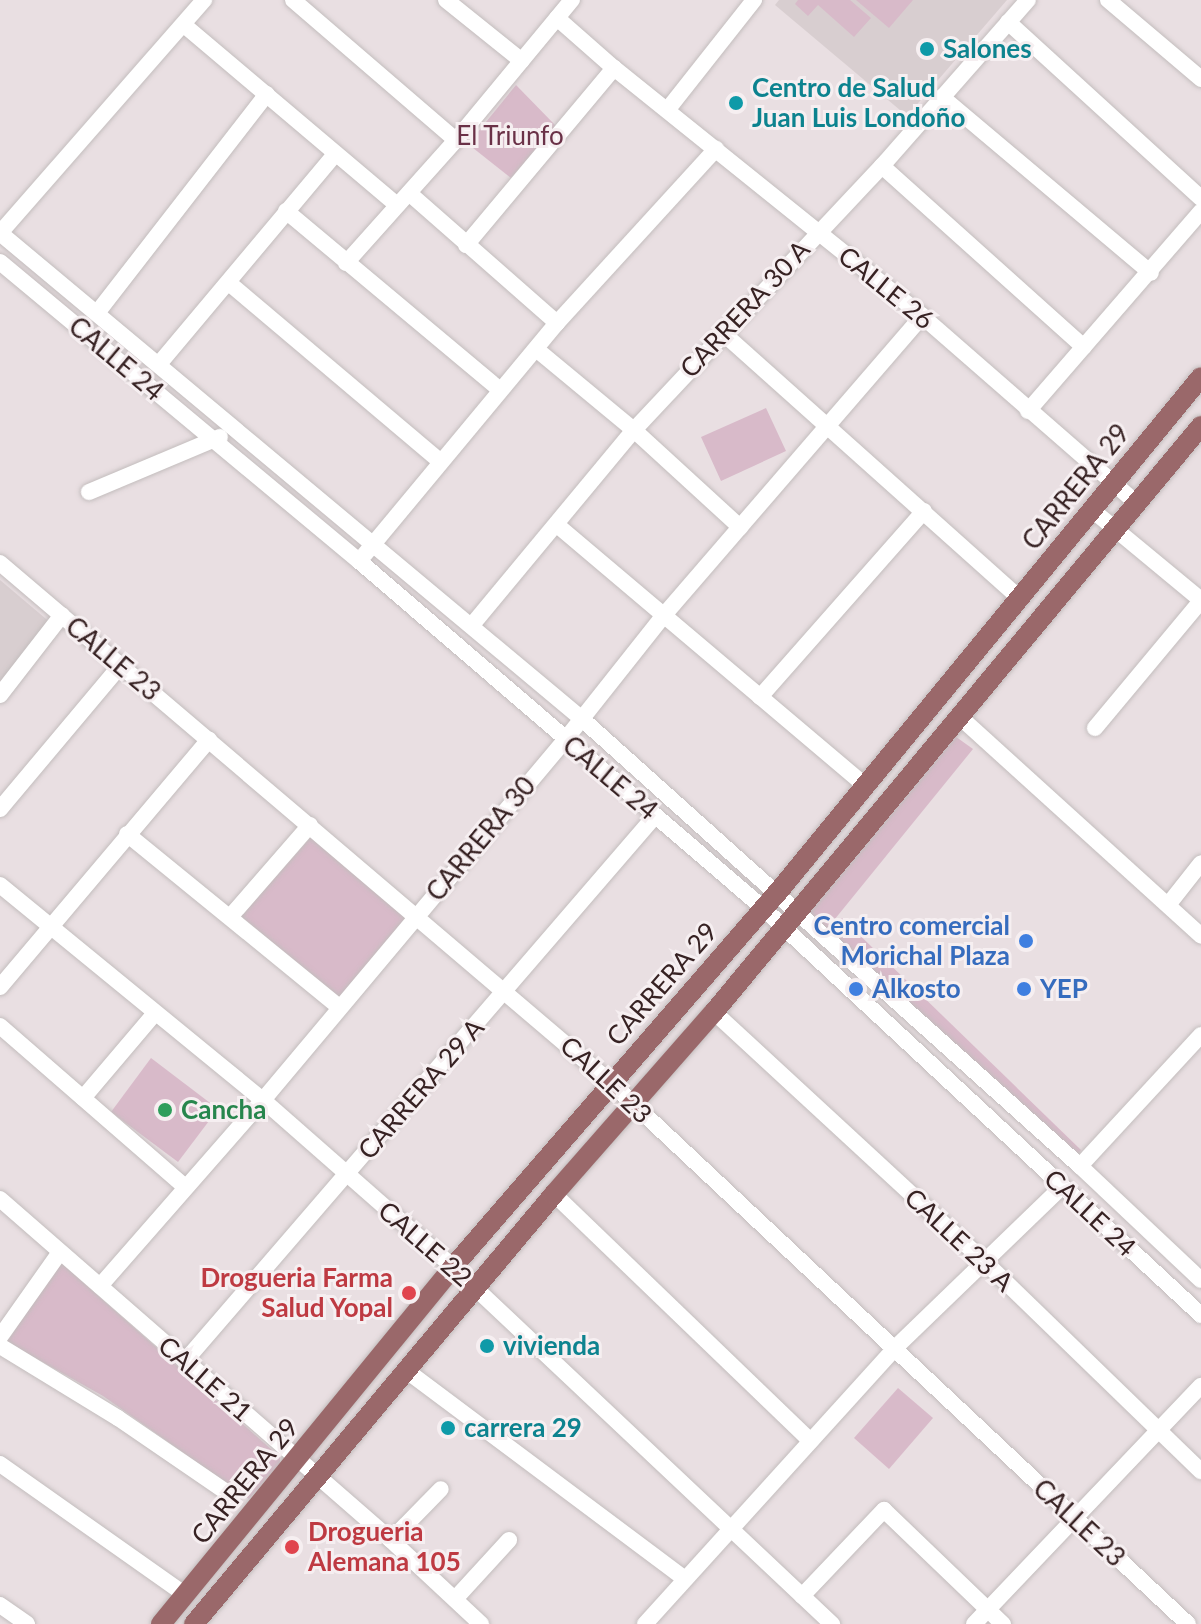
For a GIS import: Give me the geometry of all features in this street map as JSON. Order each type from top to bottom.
[{"type":"main road","name":"CARRERA 29","points":[[161,1624],[453,1267],[610,1082],[778,892],[1201,377]]},
{"type":"main road","name":"CARRERA 29","points":[[194,1624],[554,1194],[714,1012],[1201,426]]},
{"type":"street","points":[[0,233],[204,0]]},
{"type":"street","points":[[293,0],[456,140]]},
{"type":"street","points":[[446,0],[522,61]]},
{"type":"street","points":[[346,263],[456,140],[572,0]]},
{"type":"street","points":[[668,109],[754,0]]},
{"type":"street","name":"CARRERA 30 A","points":[[472,625],[634,430],[816,231],[882,166],[1028,0]]},
{"type":"street","points":[[1108,0],[1201,79]]},
{"type":"street","name":"CALLE 26","points":[[557,18],[614,68],[922,316],[1135,502]]},
{"type":"street","points":[[1008,22],[1201,198]]},
{"type":"street","points":[[184,25],[335,154],[466,245],[557,323]]},
{"type":"street","points":[[466,245],[614,68]]},
{"type":"street","points":[[97,313],[267,94]]},
{"type":"street","points":[[942,97],[1151,273]]},
{"type":"street","points":[[359,561],[557,323],[716,149]]},
{"type":"street","points":[[159,364],[335,154]]},
{"type":"street","points":[[882,166],[1084,347]]},
{"type":"street","points":[[286,211],[500,390]]},
{"type":"street","points":[[1028,411],[1151,273],[1201,211]]},
{"type":"street","name":"CALLE 24","points":[[0,233],[582,719],[778,892],[1201,1280]]},
{"type":"street","name":"CALLE 24","points":[[0,262],[359,561],[763,908],[1201,1315]]},
{"type":"street","points":[[229,283],[441,462]]},
{"type":"street","name":"CARRERA 30","points":[[100,1286],[263,1100],[565,740],[665,614],[922,316]]},
{"type":"street","points":[[723,333],[1019,598]]},
{"type":"street","points":[[536,349],[634,430],[740,527]]},
{"type":"street","points":[[89,492],[235,429]]},
{"type":"street","points":[[1091,509],[1201,600],[1095,728]]},
{"type":"street","points":[[760,697],[924,511]]},
{"type":"street","points":[[557,525],[866,786]]},
{"type":"street","name":"CALLE 23","points":[[0,563],[417,914],[610,1082],[1188,1624]]},
{"type":"street","points":[[0,695],[62,615]]},
{"type":"street","points":[[0,809],[121,665]]},
{"type":"street","points":[[961,718],[1201,936]]},
{"type":"street","points":[[0,987],[209,740]]},
{"type":"street","name":"CARRERA 29 A","points":[[185,1361],[655,816]]},
{"type":"street","points":[[230,917],[310,825]]},
{"type":"street","points":[[127,834],[339,1007]]},
{"type":"street","points":[[1168,905],[1201,863]]},
{"type":"street","name":"CALLE 22","points":[[0,885],[263,1100],[453,1267],[728,1530],[832,1624]]},
{"type":"street","name":"CALLE 23 A","points":[[714,1012],[984,1261],[1201,1471]]},
{"type":"street","points":[[83,1098],[155,1013]]},
{"type":"street","points":[[0,1026],[185,1187]]},
{"type":"street","points":[[1080,1166],[1201,1035]]},
{"type":"street","points":[[645,1624],[894,1349],[1062,1187]]},
{"type":"street","points":[[554,1194],[811,1441]]},
{"type":"street","name":"CALLE 21","points":[[0,1199],[391,1540],[481,1624]]},
{"type":"street","points":[[0,1337],[60,1252]]},
{"type":"street","points":[[0,1346],[118,1418],[232,1496]]},
{"type":"street","points":[[407,1371],[685,1579]]},
{"type":"street","points":[[974,1624],[1201,1386]]},
{"type":"street","points":[[0,1464],[186,1595]]},
{"type":"street","points":[[391,1540],[441,1489]]},
{"type":"street","points":[[802,1596],[884,1510],[1003,1624]]},
{"type":"street","points":[[455,1599],[509,1540]]},
{"type":"street","points":[[0,1605],[27,1624]]},
{"type":"shaded area","points":[[779,0],[1007,0],[907,116],[775,5]]},
{"type":"shaded area","points":[[0,580],[52,624],[0,687]]},
{"type":"green space","points":[[798,0],[850,0],[871,18],[854,37],[818,5],[808,16],[795,4]]},
{"type":"green space","points":[[856,0],[913,0],[889,28]]},
{"type":"green space","name":"El Triunfo","points":[[516,85],[556,126],[511,178],[468,144]]},
{"type":"green space","points":[[766,408],[786,451],[721,481],[701,437]]},
{"type":"green space","points":[[952,734],[973,749],[826,930],[806,910]]},
{"type":"green space","points":[[311,837],[406,918],[338,999],[241,916]]},
{"type":"green space","points":[[842,918],[1081,1150],[1072,1161],[830,932]]},
{"type":"green space","name":"Cancha","points":[[151,1058],[218,1109],[178,1162],[111,1112]]},
{"type":"green space","points":[[60,1262],[280,1457],[280,1464],[249,1499],[103,1396],[7,1342]]},
{"type":"green space","points":[[898,1388],[933,1418],[889,1469],[854,1438]]},
{"type":"place","name":"Salones","points":[[927,49]]},
{"type":"place","name":"Centro de Salud Juan Luis Londoño","points":[[736,103]]},
{"type":"place","name":"Centro comercial Morichal Plaza","points":[[1026,941]]},
{"type":"place","name":"Alkosto","points":[[856,989]]},
{"type":"place","name":"YEP","points":[[1024,989]]},
{"type":"place","name":"Cancha","points":[[165,1110]]},
{"type":"place","name":"Drogueria Farma Salud Yopal","points":[[409,1293]]},
{"type":"place","name":"vivienda","points":[[487,1346]]},
{"type":"place","name":"carrera 29","points":[[448,1428]]},
{"type":"place","name":"Drogueria Alemana 105","points":[[292,1547]]}]
